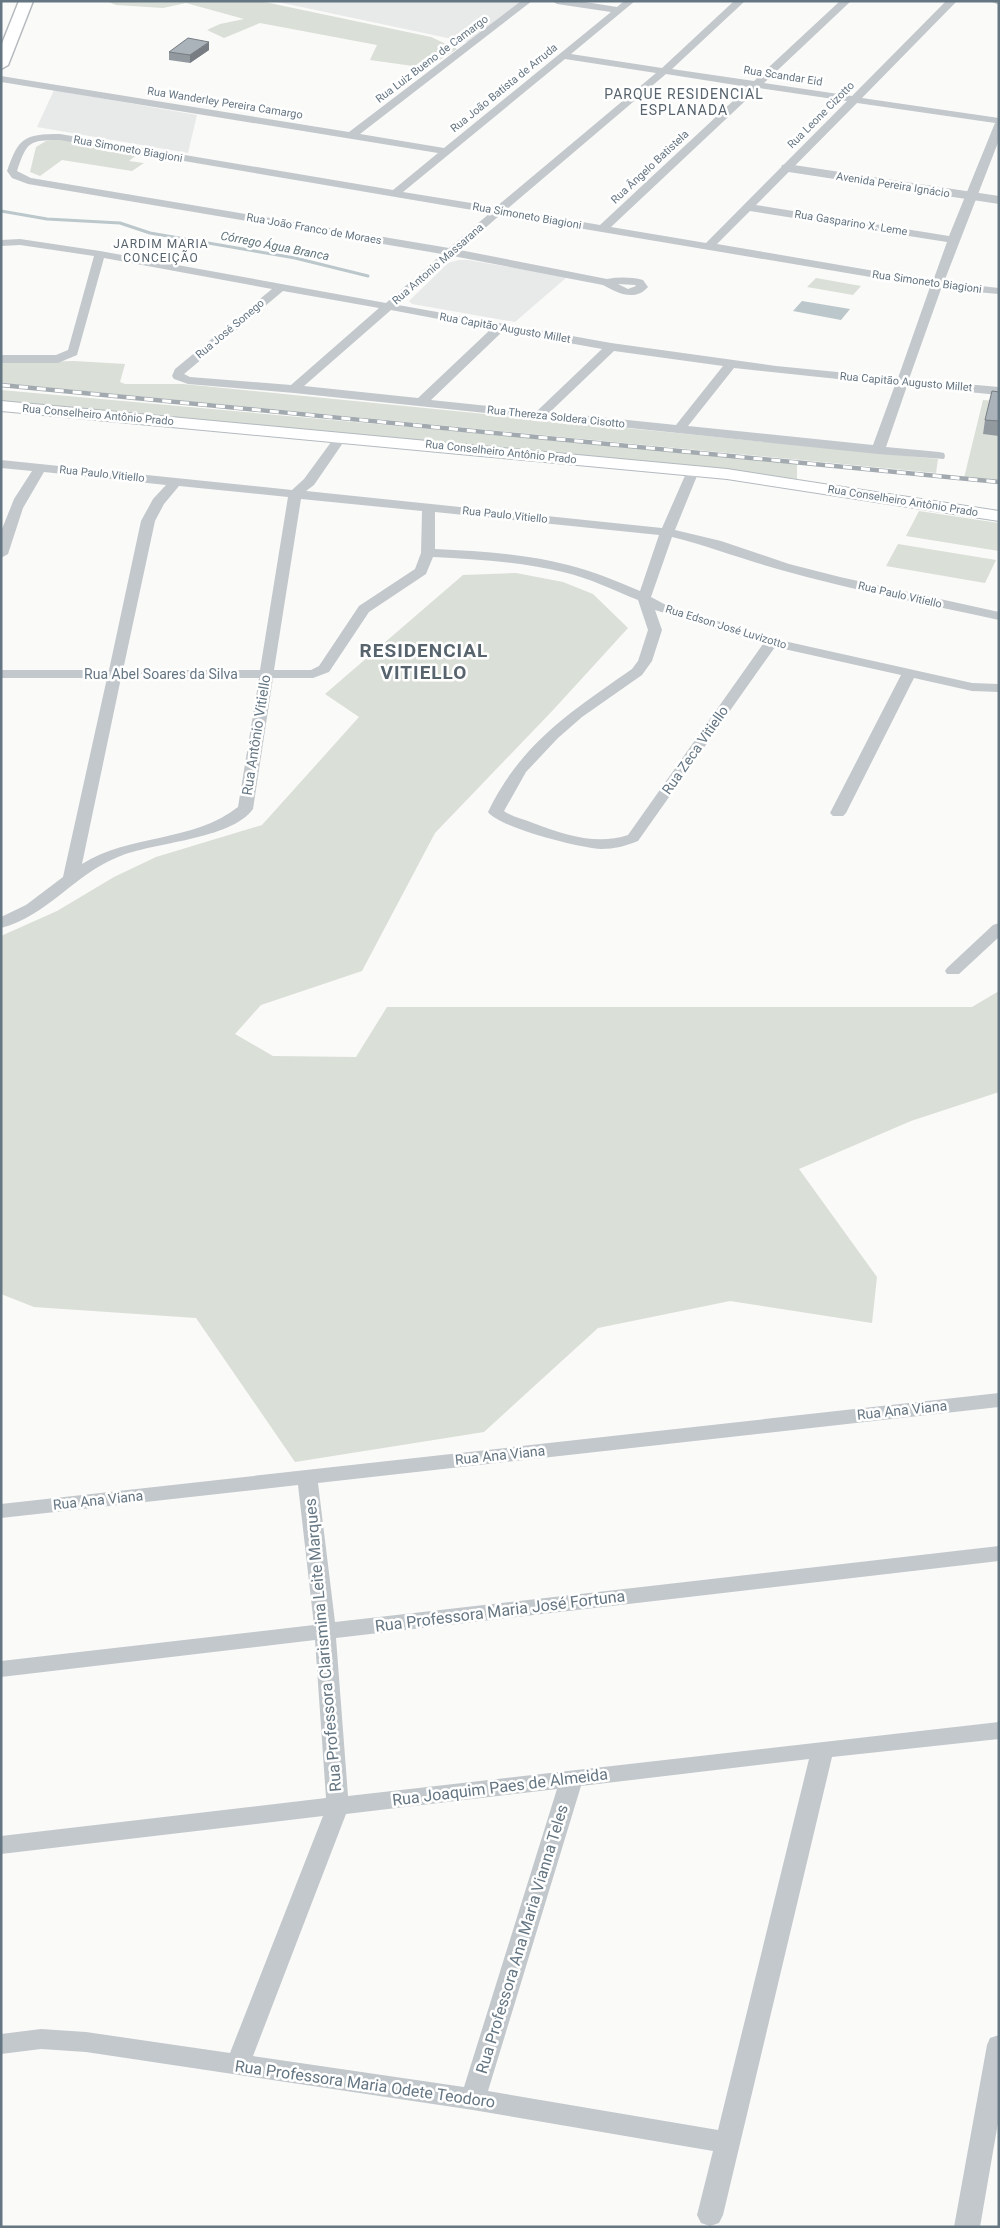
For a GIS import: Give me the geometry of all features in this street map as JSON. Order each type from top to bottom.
[{"type":"main road","points":[[1,47],[18,1]]},
{"type":"main road","points":[[1,65],[26,1]]},
{"type":"main road","name":"Rua Conselheiro Antônio Prado","points":[[1,406],[693,471],[838,490],[999,516]]},
{"type":"street","name":"Rua Luiz Bueno de Camargo","points":[[351,136],[527,1]]},
{"type":"street","points":[[557,1],[620,10]]},
{"type":"street","name":"Rua João Batista de Arruda","points":[[394,194],[630,1]]},
{"type":"street","name":"Rua Antonio Massarana","points":[[294,389],[498,211],[664,71],[740,1]]},
{"type":"street","name":"Rua Ângelo Batistela","points":[[602,229],[846,1]]},
{"type":"street","name":"Rua Leone Cizotto","points":[[708,247],[952,1]]},
{"type":"street","name":"Rua Scandar Eid","points":[[563,56],[999,121]]},
{"type":"street","name":"Rua Wanderley Pereira Camargo","points":[[1,79],[445,152]]},
{"type":"street","points":[[878,450],[904,382],[953,240],[972,197],[999,125]]},
{"type":"street","name":"Rua Simoneto Biagioni","points":[[21,179],[12,172],[21,147],[32,141],[57,137],[938,285],[999,292]]},
{"type":"street","name":"Avenida Pereira Ignácio","points":[[786,168],[999,200]]},
{"type":"street","name":"Rua João Franco de Moraes","points":[[21,179],[452,252],[607,282]]},
{"type":"street","name":"Rua Gasparino X. Leme","points":[[748,207],[953,240]]},
{"type":"street","name":"Rua Capitão Augusto Millet","points":[[1,243],[14,241],[100,254],[611,347],[776,370],[999,391]]},
{"type":"street","points":[[1,359],[52,359],[67,356],[74,350],[100,254]]},
{"type":"street","name":"Rua José Sonego","points":[[179,372],[281,287]]},
{"type":"street","points":[[420,403],[500,327]]},
{"type":"street","points":[[540,415],[611,347]]},
{"type":"street","points":[[678,430],[731,364]]},
{"type":"street","name":"Rua Thereza Soldera Cisotto","points":[[179,372],[179,377],[188,380],[294,389],[939,456]]},
{"type":"street","points":[[295,494],[309,482],[341,437]]},
{"type":"street","name":"Rua Paulo Vitiello","points":[[1,464],[667,532],[716,544],[784,567],[839,581],[999,616]]},
{"type":"street","points":[[1,554],[17,504],[41,468]]},
{"type":"street","points":[[644,598],[667,532],[693,471]]},
{"type":"street","points":[[71,876],[148,521],[158,502],[176,482]]},
{"type":"street","name":"Rua Antônio Vitiello","points":[[1,923],[18,917],[38,906],[71,876],[114,853],[221,824],[237,817],[245,808],[295,494]]},
{"type":"street","name":"Rua Abel Soares da Silva","points":[[1,674],[306,674],[324,668],[364,608],[421,571],[428,553],[429,507]]},
{"type":"street","name":"Rua Edson José Luvizotto","points":[[428,553],[491,556],[565,568],[597,578],[644,598],[661,608],[771,642],[972,687],[999,688]]},
{"type":"street","name":"Rua Zeca Vitiello","points":[[644,598],[654,630],[645,661],[636,672],[576,714],[520,769],[496,809],[496,812],[502,817],[576,841],[609,844],[626,841],[636,835],[771,642]]},
{"type":"street","points":[[838,814],[910,672]]},
{"type":"street","points":[[953,971],[999,928]]},
{"type":"street","name":"Rua Ana Viana","points":[[1,1511],[999,1400]]},
{"type":"street","name":"Rua Professora Clarismina Leite Marques","points":[[237,2065],[338,1806],[325,1631],[307,1477]]},
{"type":"street","name":"Rua Professora Maria José Fortuna","points":[[1,1669],[999,1553]]},
{"type":"street","name":"Rua Joaquim Paes de Almeida","points":[[1,1845],[999,1730]]},
{"type":"street","points":[[710,2215],[823,1749]]},
{"type":"street","name":"Rua Professora Ana Maria Vianna Teles","points":[[473,2099],[572,1778]]},
{"type":"street","name":"Rua Professora Maria Odete Teodoro","points":[[1,2044],[41,2039],[86,2042],[473,2099],[727,2142]]},
{"type":"street","points":[[967,2227],[999,2045]]},
{"type":"shaded area","points":[[106,1],[260,1],[431,37],[457,49],[427,68],[370,60],[377,45],[260,23],[224,38],[207,30],[220,24],[244,19],[186,3],[163,8],[116,5]]},
{"type":"shaded area","points":[[273,1],[522,1],[471,43]]},
{"type":"shaded area","points":[[54,90],[197,115],[188,153],[37,127]]},
{"type":"shaded area","points":[[59,139],[139,153],[129,161],[144,163],[132,171],[62,160],[40,176],[30,172],[36,147],[46,141]]},
{"type":"shaded area","points":[[459,260],[567,277],[515,322],[412,304],[409,301],[448,263]]},
{"type":"shaded area","points":[[816,278],[861,286],[853,295],[807,287]]},
{"type":"shaded area","points":[[802,301],[850,309],[841,320],[793,311]]},
{"type":"shaded area","points":[[74,361],[125,364],[120,382],[125,384],[183,384],[938,459],[936,473],[1,383],[1,363]]},
{"type":"shaded area","points":[[1,390],[797,462],[797,479],[1,403]]},
{"type":"shaded area","points":[[983,400],[999,401],[999,482],[964,478]]},
{"type":"shaded area","points":[[919,511],[999,523],[999,551],[906,536]]},
{"type":"shaded area","points":[[898,544],[996,560],[985,583],[886,566]]},
{"type":"shaded area","points":[[516,573],[563,582],[593,594],[628,628],[554,709],[435,833],[362,971],[261,1005],[235,1034],[273,1056],[356,1057],[387,1007],[972,1007],[999,991],[999,1092],[911,1121],[799,1169],[877,1277],[872,1323],[730,1301],[598,1328],[484,1432],[295,1462],[196,1318],[34,1307],[1,1294],[1,936],[57,911],[114,877],[156,857],[262,825],[359,717],[325,694],[463,575]]},
{"type":"building","points":[[188,38],[209,42],[190,55],[169,52]]},
{"type":"building","points":[[992,391],[999,392],[999,421],[985,420]]},
{"type":"waterway","name":"Córrego Água Branca","points":[[1,211],[47,219],[120,223],[150,233],[295,258],[368,276]]},
{"type":"railway","points":[[1,385],[999,482]]},
{"type":"district","name":"PARQUE RESIDENCIAL ESPLANADA","points":[[684,102]]},
{"type":"district","name":"JARDIM MARIA CONCEIÇÃO","points":[[161,251]]},
{"type":"district","name":"RESIDENCIAL VITIELLO","points":[[424,661]]}]
